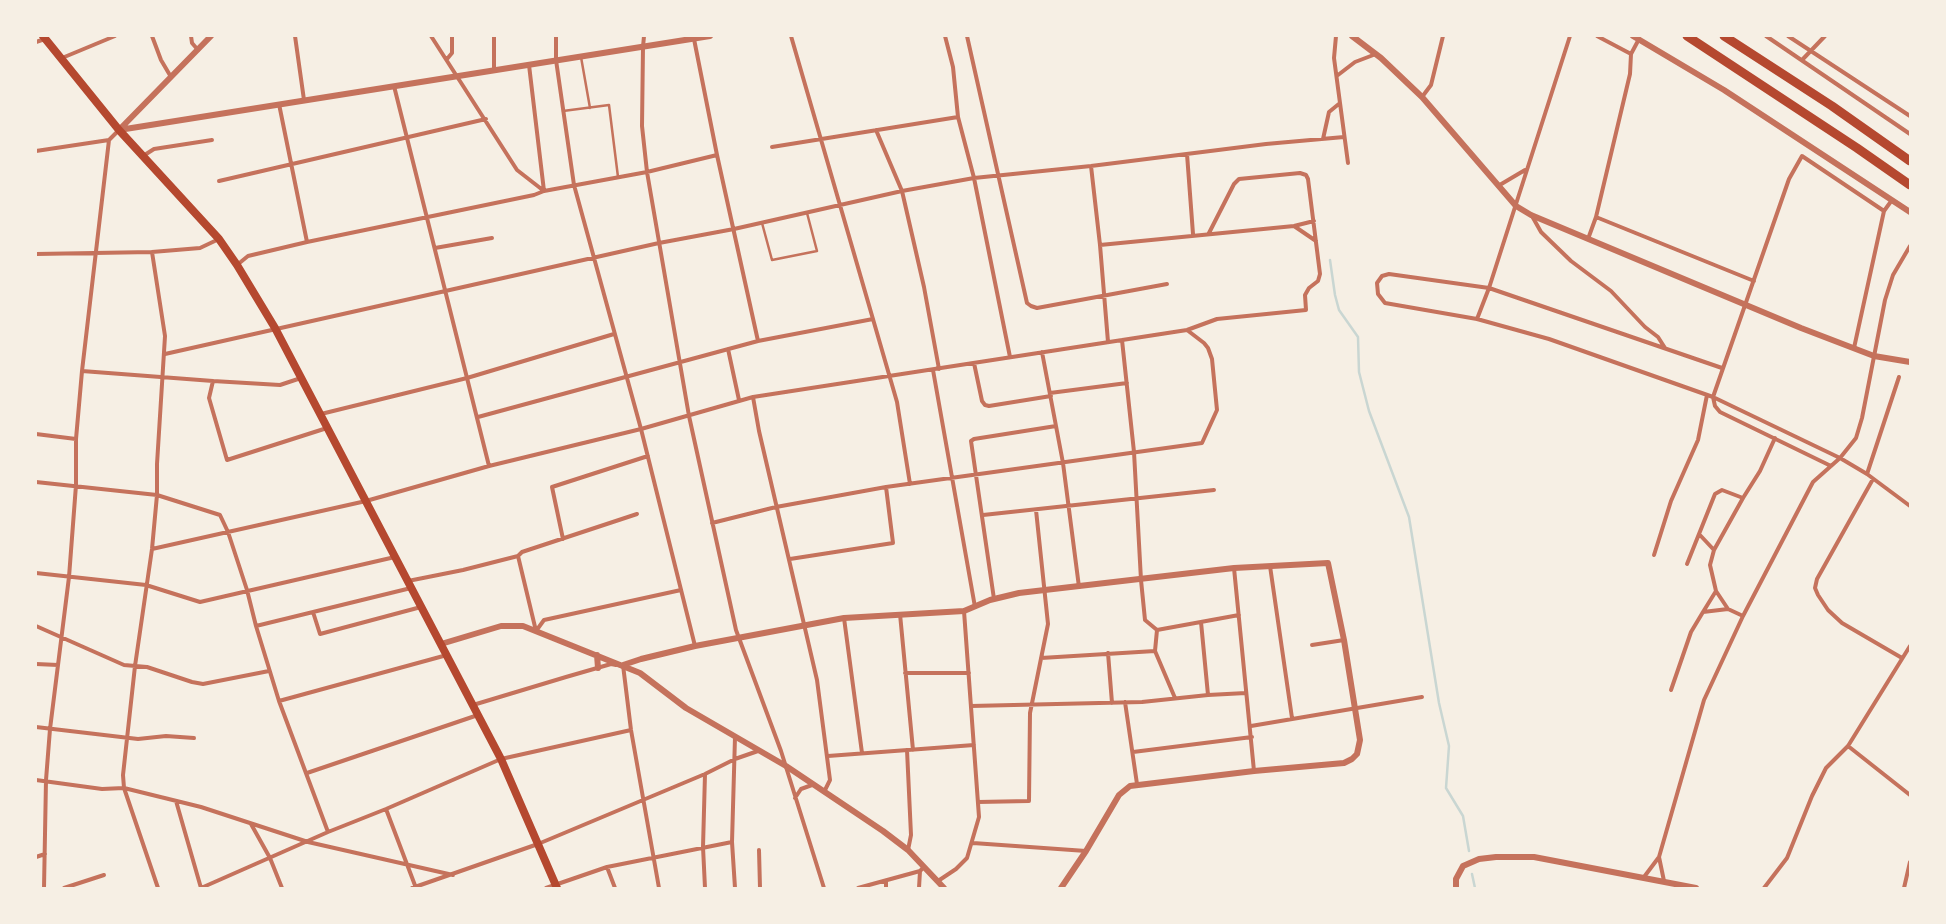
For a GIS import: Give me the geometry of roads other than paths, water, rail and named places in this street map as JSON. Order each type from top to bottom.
[{"type":"highway","points":[[1686,36],[1857,148],[1910,185]]},
{"type":"highway","points":[[1724,36],[1832,106],[1910,161]]},
{"type":"main road","points":[[45,38],[119,130],[219,239],[237,265],[275,328],[501,759],[557,886]]},
{"type":"street","points":[[62,58],[115,36]]},
{"type":"street","points":[[152,36],[161,60],[171,77]]},
{"type":"street","points":[[191,36],[192,43],[198,50]]},
{"type":"street","points":[[36,150],[109,140],[211,36]]},
{"type":"street","points":[[295,36],[304,100]]},
{"type":"street","points":[[431,36],[447,59],[455,76],[486,119],[517,170],[544,191]]},
{"type":"street","points":[[447,59],[452,53],[452,36]]},
{"type":"street","points":[[494,36],[494,70]]},
{"type":"street","points":[[556,36],[556,60],[574,185],[614,334],[642,429],[695,646]]},
{"type":"street","points":[[644,36],[642,47],[642,126],[647,172],[689,416],[728,596],[739,638],[764,702],[786,766],[824,888]]},
{"type":"street","points":[[119,130],[642,47],[682,38],[710,36]]},
{"type":"street","points":[[791,36],[872,319],[898,402],[910,484]]},
{"type":"street","points":[[945,36],[953,67],[958,117],[974,178],[1010,357]]},
{"type":"street","points":[[967,36],[1027,303],[1037,308],[1167,284]]},
{"type":"street","points":[[1336,36],[1334,58],[1338,75],[1348,163]]},
{"type":"street","points":[[1352,36],[1376,54],[1422,97],[1516,206],[1531,215],[1588,240],[1874,356],[1910,362]]},
{"type":"street","points":[[1422,97],[1431,85],[1443,36]]},
{"type":"street","points":[[1477,318],[1489,288],[1570,36]]},
{"type":"street","points":[[1597,36],[1631,54]]},
{"type":"street","points":[[1766,36],[1910,134]]},
{"type":"street","points":[[1788,36],[1910,116]]},
{"type":"street","points":[[1802,60],[1825,36]]},
{"type":"street","points":[[36,42],[45,38]]},
{"type":"street","points":[[694,38],[717,155],[758,341]]},
{"type":"street","points":[[1588,240],[1596,217],[1630,74],[1631,54],[1636,38],[1724,90],[1910,212]]},
{"type":"street","points":[[1338,75],[1355,62],[1376,54]]},
{"type":"street","points":[[529,65],[544,191]]},
{"type":"street","points":[[394,86],[408,137],[489,466]]},
{"type":"street","points":[[1323,139],[1328,112],[1340,103]]},
{"type":"street","points":[[279,104],[306,242]]},
{"type":"street","points":[[772,147],[958,117]]},
{"type":"street","points":[[219,181],[486,119]]},
{"type":"street","points":[[876,130],[902,191],[924,287],[939,369]]},
{"type":"street","points":[[165,354],[445,290],[659,243],[762,223],[902,191],[974,178],[1091,166],[1266,144],[1344,137]]},
{"type":"street","points":[[44,888],[46,780],[50,728],[69,577],[76,485],[76,439],[82,371],[109,140]]},
{"type":"street","points":[[143,156],[154,149],[212,140]]},
{"type":"street","points":[[1187,154],[1193,234]]},
{"type":"street","points":[[237,265],[248,256],[306,242],[544,191],[647,172],[717,155]]},
{"type":"street","points":[[1831,466],[1719,411],[1715,406],[1713,397],[1789,179],[1802,156],[1884,211]]},
{"type":"street","points":[[1091,166],[1100,244],[1103,296],[1108,342]]},
{"type":"street","points":[[1498,186],[1526,170]]},
{"type":"street","points":[[152,549],[366,501],[489,466],[642,429],[753,397],[1187,330],[1217,319],[1306,310],[1306,291],[1319,278],[1314,221],[1308,179],[1306,175],[1300,173],[1239,178],[1234,184],[1208,233]]},
{"type":"street","points":[[1854,348],[1884,211],[1892,200]]},
{"type":"street","points":[[1531,215],[1541,232],[1566,256],[1611,291],[1645,327],[1658,337],[1665,348]]},
{"type":"street","points":[[1596,217],[1754,281]]},
{"type":"street","points":[[1100,244],[1193,234],[1294,226],[1314,221]]},
{"type":"street","points":[[1294,226],[1316,241]]},
{"type":"street","points":[[435,248],[492,238]]},
{"type":"street","points":[[36,254],[152,252],[200,248],[219,239]]},
{"type":"street","points":[[1644,877],[1659,857],[1704,700],[1743,616],[1810,487],[1819,476],[1840,458],[1856,438],[1889,287],[1898,265],[1910,246]]},
{"type":"street","points":[[152,252],[164,322],[165,354],[162,378],[157,495],[152,549],[135,666],[127,736],[124,788],[158,888]]},
{"type":"street","points":[[1722,368],[1489,288],[1389,274],[1382,276],[1377,287],[1378,294],[1385,303],[1477,318],[1548,339],[1713,397],[1840,458],[1867,474],[1910,506]]},
{"type":"street","points":[[478,417],[627,378],[758,341],[872,319]]},
{"type":"street","points":[[712,524],[776,507],[886,487],[1202,443],[1217,410],[1212,360],[1208,348],[1204,343],[1187,330]]},
{"type":"street","points":[[320,414],[467,378],[614,334]]},
{"type":"street","points":[[1122,340],[1134,452],[1141,580],[1145,620],[1157,630]]},
{"type":"street","points":[[728,349],[739,400]]},
{"type":"street","points":[[1042,352],[1063,463],[1079,587]]},
{"type":"street","points":[[974,363],[982,400],[989,406],[1050,394],[1127,382]]},
{"type":"street","points":[[933,370],[975,607]]},
{"type":"street","points":[[82,371],[162,378],[280,385],[301,378]]},
{"type":"street","points":[[1867,474],[1899,377]]},
{"type":"street","points":[[213,381],[209,398],[227,460],[328,428]]},
{"type":"street","points":[[1654,555],[1671,501],[1698,440],[1707,395]]},
{"type":"street","points":[[753,397],[776,507],[790,559],[817,680],[830,780],[824,792]]},
{"type":"street","points":[[994,599],[983,515],[970,441],[974,439],[1056,426]]},
{"type":"street","points":[[36,434],[76,439]]},
{"type":"street","points":[[1743,616],[1728,609],[1716,591],[1710,565],[1714,550],[1760,471],[1775,438]]},
{"type":"street","points":[[563,539],[552,487],[648,456]]},
{"type":"street","points":[[1873,479],[1816,584],[1818,596],[1834,616],[1842,623],[1902,658]]},
{"type":"street","points":[[36,482],[76,485],[157,495],[220,515],[228,532],[247,590],[256,626],[279,701],[328,832]]},
{"type":"street","points":[[790,559],[893,543],[886,487]]},
{"type":"street","points":[[983,515],[1214,490]]},
{"type":"street","points":[[1687,564],[1715,494],[1722,490],[1743,498]]},
{"type":"street","points":[[978,802],[1029,801],[1031,704],[1048,624],[1036,510]]},
{"type":"street","points":[[256,626],[518,556],[522,552],[637,514]]},
{"type":"street","points":[[1699,534],[1714,550]]},
{"type":"street","points":[[518,556],[536,631]]},
{"type":"street","points":[[36,573],[146,585],[200,602],[396,557]]},
{"type":"street","points":[[473,705],[612,664],[623,666],[641,659],[695,646],[805,624],[844,618],[964,611],[994,599],[1019,593],[1234,568],[1328,563],[1344,640],[1360,740],[1357,754],[1352,759],[1344,763],[1254,770],[1137,784],[1124,790],[1118,795],[1086,851],[1062,888]]},
{"type":"street","points":[[1270,566],[1292,718]]},
{"type":"street","points":[[1234,568],[1246,694],[1251,726],[1254,770]]},
{"type":"street","points":[[536,631],[544,620],[681,590]]},
{"type":"street","points":[[1671,690],[1691,632],[1716,591]]},
{"type":"street","points":[[313,612],[320,634],[421,607]]},
{"type":"street","points":[[1703,612],[1728,609]]},
{"type":"street","points":[[938,881],[968,858],[979,817],[964,611]]},
{"type":"street","points":[[900,614],[913,750]]},
{"type":"street","points":[[1157,630],[1238,615]]},
{"type":"street","points":[[844,618],[862,753]]},
{"type":"street","points":[[1201,622],[1208,695]]},
{"type":"street","points":[[36,626],[124,665],[148,667],[203,684],[269,671]]},
{"type":"street","points":[[441,644],[500,626],[523,626],[640,673],[686,708],[734,738],[786,766],[812,785],[883,831],[908,850],[922,869],[938,881],[944,888]]},
{"type":"street","points":[[1157,630],[1155,651],[1175,698]]},
{"type":"street","points":[[1312,645],[1344,640]]},
{"type":"street","points":[[1764,888],[1787,858],[1812,796],[1826,768],[1848,746],[1910,646]]},
{"type":"street","points":[[1041,658],[1155,651]]},
{"type":"street","points":[[1108,653],[1112,703]]},
{"type":"street","points":[[279,701],[447,655]]},
{"type":"street","points":[[597,655],[598,668]]},
{"type":"street","points":[[36,664],[58,665]]},
{"type":"street","points":[[623,666],[632,730],[659,888]]},
{"type":"street","points":[[905,673],[969,673]]},
{"type":"street","points":[[971,706],[1112,703],[1208,695],[1246,694]]},
{"type":"street","points":[[1251,726],[1422,697]]},
{"type":"street","points":[[1125,702],[1134,752],[1137,784]]},
{"type":"street","points":[[307,773],[478,715]]},
{"type":"street","points":[[36,727],[127,736],[138,739],[166,736],[194,738]]},
{"type":"street","points":[[176,801],[201,888],[328,832],[386,809],[501,759],[632,730]]},
{"type":"street","points":[[1134,752],[1252,737]]},
{"type":"street","points":[[734,738],[735,759],[732,842],[735,888]]},
{"type":"street","points":[[828,756],[974,745]]},
{"type":"street","points":[[1848,746],[1910,795]]},
{"type":"street","points":[[907,750],[911,835],[908,850]]},
{"type":"street","points":[[386,809],[415,888],[538,844],[705,774],[735,759],[758,751]]},
{"type":"street","points":[[705,774],[703,847],[705,888]]},
{"type":"street","points":[[36,780],[46,780],[102,789],[124,788],[200,807],[308,842],[453,875]]},
{"type":"street","points":[[795,798],[801,790],[812,785]]},
{"type":"street","points":[[251,823],[270,858],[282,888]]},
{"type":"street","points":[[546,888],[557,886],[607,868],[732,842]]},
{"type":"street","points":[[973,843],[1086,851]]},
{"type":"street","points":[[759,850],[760,888]]},
{"type":"street","points":[[36,857],[45,854]]},
{"type":"street","points":[[1456,888],[1456,879],[1459,870],[1468,862],[1496,856],[1534,857],[1696,888]]},
{"type":"street","points":[[1659,857],[1664,881]]},
{"type":"street","points":[[1904,888],[1910,862]]},
{"type":"street","points":[[607,868],[615,888]]},
{"type":"street","points":[[858,888],[886,881],[922,869]]},
{"type":"street","points":[[919,888],[922,869]]},
{"type":"street","points":[[64,888],[104,875]]},
{"type":"street","points":[[886,881],[886,888]]},
{"type":"lane","points":[[580,56],[590,108]]},
{"type":"lane","points":[[563,111],[609,106],[618,178]]},
{"type":"lane","points":[[762,223],[772,260],[817,251],[806,213]]},
{"type":"waterway","points":[[1330,260],[1335,295],[1339,310],[1358,337],[1359,372],[1369,411],[1409,517],[1439,703],[1449,746],[1446,788],[1463,816],[1469,851]]},
{"type":"waterway","points":[[1472,874],[1475,888]]}]
